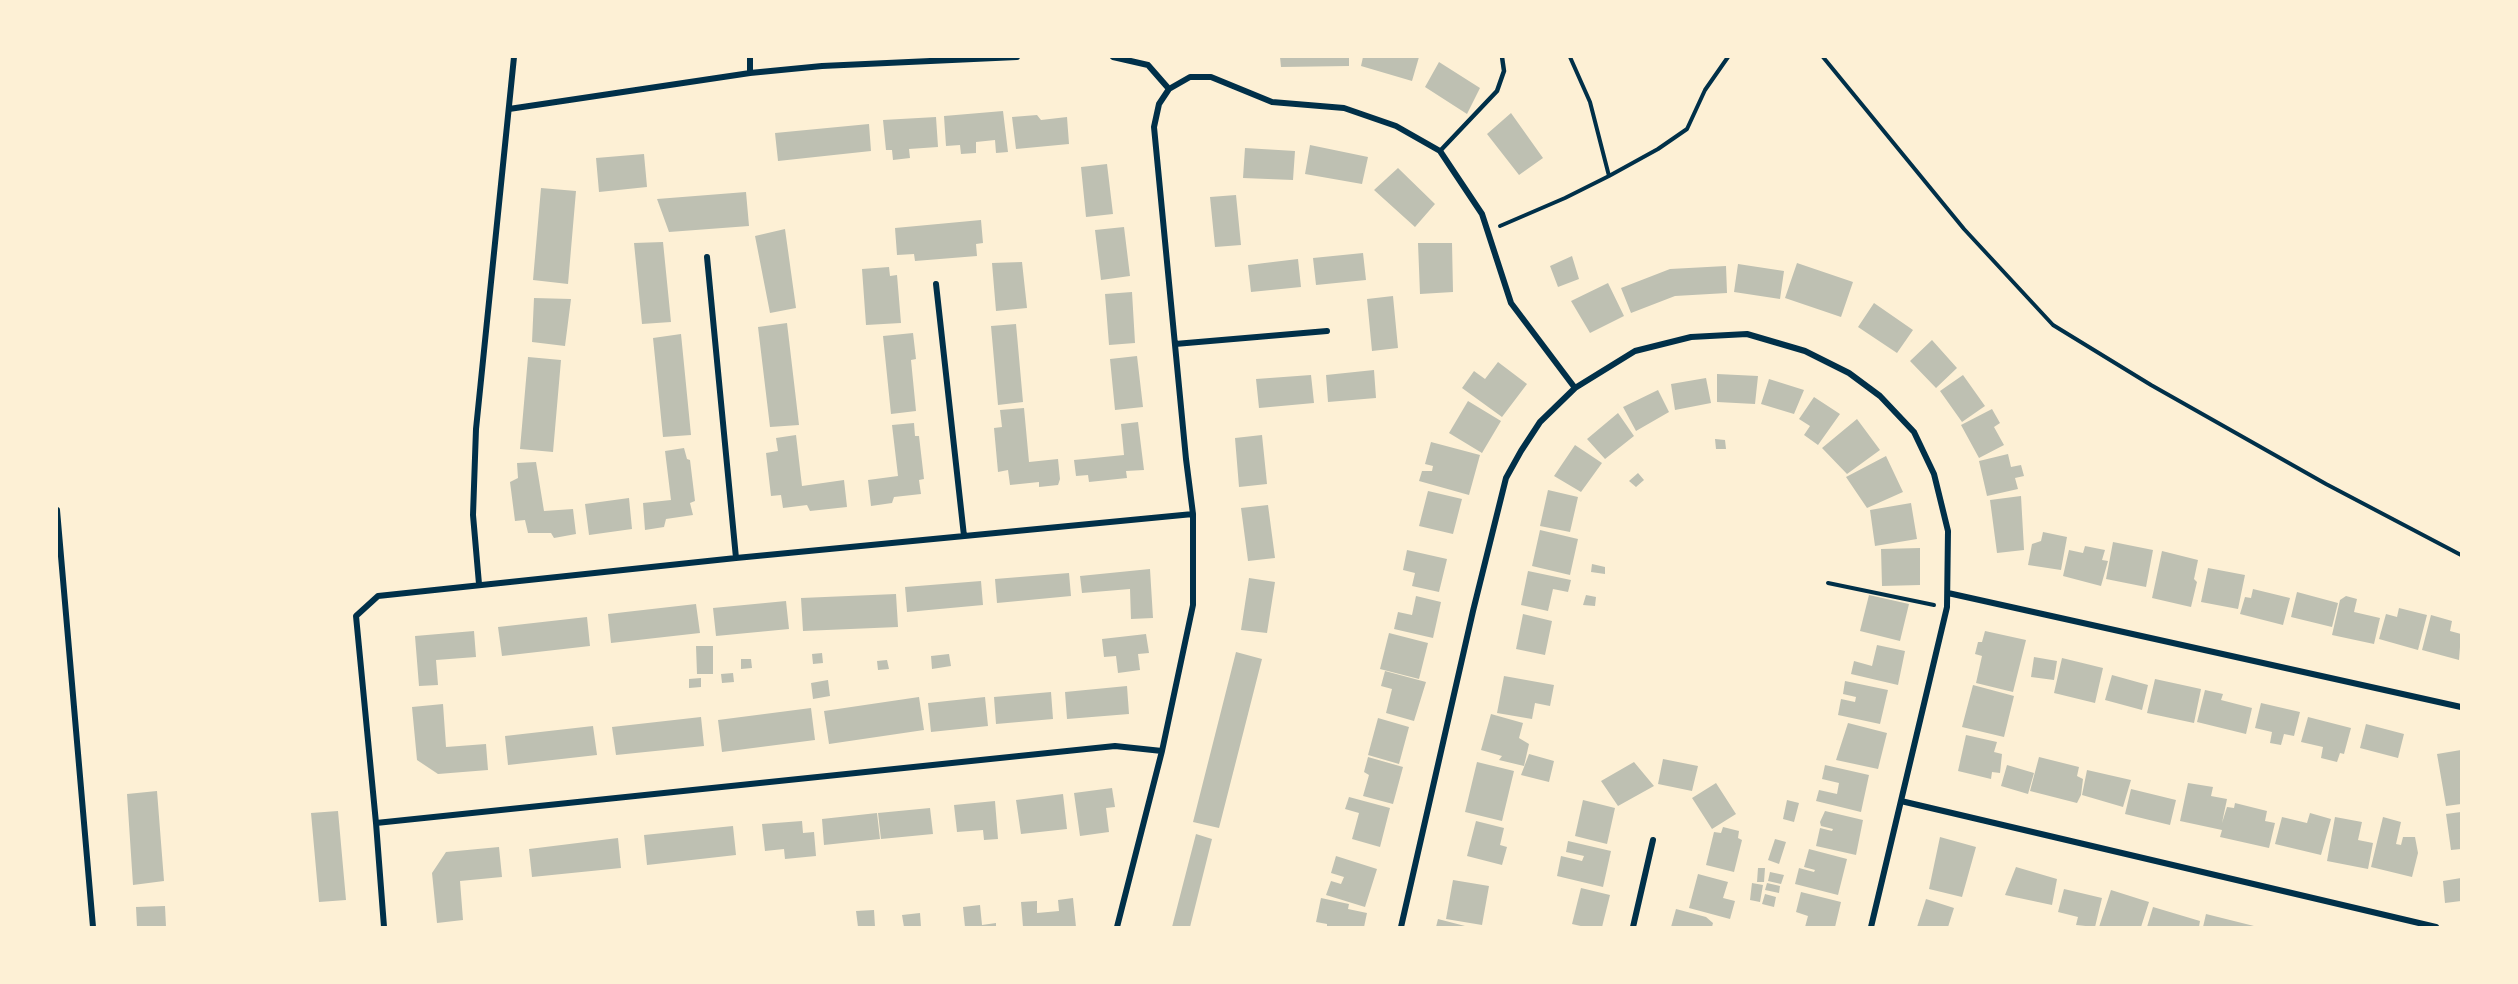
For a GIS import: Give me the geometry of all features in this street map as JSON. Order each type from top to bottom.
[{"type":"street","points":[[479,584],[473,515],[476,429],[514,57]]},
{"type":"street","points":[[750,57],[750,73]]},
{"type":"street","points":[[821,57],[822,66]]},
{"type":"street","points":[[509,108],[750,73],[822,66],[1017,57]]},
{"type":"street","points":[[1113,57],[1148,65],[1169,89]]},
{"type":"street","points":[[1117,927],[1162,751],[1193,604],[1193,514],[1154,127],[1159,104],[1169,89],[1190,77],[1211,77],[1272,102],[1344,108],[1396,126],[1440,151],[1482,214],[1511,303],[1575,388]]},
{"type":"street","points":[[707,257],[736,558]]},
{"type":"street","points":[[936,284],[964,536]]},
{"type":"street","points":[[1175,344],[1327,331]]},
{"type":"street","points":[[1401,927],[1473,611],[1506,478],[1540,422],[1575,388],[1635,351],[1691,337],[1747,334],[1805,351],[1849,373],[1880,396],[1914,432],[1934,474],[1948,531],[1947,607],[1871,927]]},
{"type":"street","points":[[57,510],[93,927]]},
{"type":"street","points":[[384,927],[356,616],[378,596],[736,558],[1193,514]]},
{"type":"street","points":[[1948,593],[2461,707]]},
{"type":"street","points":[[376,823],[1115,746],[1162,751]]},
{"type":"street","points":[[1901,801],[2436,927]]},
{"type":"street","points":[[1633,927],[1653,840]]},
{"type":"lane","points":[[1440,151],[1497,91],[1504,71],[1502,57]]},
{"type":"path","points":[[1570,57],[1590,102],[1609,176]]},
{"type":"path","points":[[1509,222],[1609,176],[1658,149],[1687,129],[1705,90],[1728,57]]},
{"type":"path","points":[[1823,57],[1964,229],[2053,325],[2151,385],[2316,478],[2461,555]]},
{"type":"path","points":[[1828,583],[1947,607]]},
{"type":"building","points":[[1280,57],[1349,57],[1349,66],[1281,67]]},
{"type":"building","points":[[1363,57],[1419,57],[1412,81],[1361,66]]},
{"type":"building","points":[[1439,62],[1480,88],[1467,114],[1425,87]]},
{"type":"building","points":[[1003,111],[1008,152],[996,153],[995,140],[976,142],[976,153],[961,154],[960,145],[946,146],[944,116]]},
{"type":"building","points":[[1511,113],[1543,158],[1519,175],[1487,134]]},
{"type":"building","points":[[1037,115],[1041,120],[1067,117],[1069,144],[1016,149],[1012,117]]},
{"type":"building","points":[[936,117],[938,147],[909,149],[910,158],[893,160],[892,150],[886,150],[883,120]]},
{"type":"building","points":[[869,124],[871,151],[778,161],[775,133]]},
{"type":"building","points":[[1310,145],[1368,157],[1362,184],[1305,174]]},
{"type":"building","points":[[1245,148],[1295,151],[1293,180],[1243,178]]},
{"type":"building","points":[[644,154],[647,187],[599,192],[596,158]]},
{"type":"building","points":[[1107,164],[1113,214],[1086,217],[1081,167]]},
{"type":"building","points":[[1398,168],[1435,204],[1415,227],[1374,190]]},
{"type":"building","points":[[541,188],[576,191],[568,284],[533,280]]},
{"type":"building","points":[[746,192],[749,226],[669,232],[657,199]]},
{"type":"building","points":[[1236,195],[1241,245],[1215,247],[1210,197]]},
{"type":"building","points":[[981,220],[983,243],[976,244],[977,256],[915,261],[914,254],[897,255],[895,228]]},
{"type":"building","points":[[1124,227],[1130,276],[1101,280],[1095,230]]},
{"type":"building","points":[[785,229],[796,308],[770,313],[755,236]]},
{"type":"building","points":[[663,242],[671,322],[642,324],[634,243]]},
{"type":"building","points":[[1418,243],[1452,243],[1453,292],[1420,294]]},
{"type":"building","points":[[1363,253],[1366,280],[1316,285],[1313,258]]},
{"type":"building","points":[[1572,256],[1579,279],[1558,287],[1550,266]]},
{"type":"building","points":[[1298,259],[1301,287],[1251,292],[1248,265]]},
{"type":"building","points":[[1022,262],[1027,308],[996,311],[992,263]]},
{"type":"building","points":[[1797,263],[1853,282],[1841,317],[1785,298]]},
{"type":"building","points":[[1738,264],[1784,271],[1780,299],[1734,292]]},
{"type":"building","points":[[1726,266],[1727,293],[1675,296],[1631,313],[1621,288],[1670,269]]},
{"type":"building","points":[[889,267],[890,276],[897,275],[901,323],[866,325],[862,269]]},
{"type":"building","points":[[1608,283],[1624,316],[1590,333],[1571,301]]},
{"type":"building","points":[[1132,292],[1135,343],[1109,345],[1105,294]]},
{"type":"building","points":[[1393,296],[1398,348],[1372,351],[1367,299]]},
{"type":"building","points":[[534,298],[571,299],[565,346],[532,342]]},
{"type":"building","points":[[1874,303],[1913,330],[1897,353],[1858,327]]},
{"type":"building","points":[[787,323],[799,425],[770,427],[758,327]]},
{"type":"building","points":[[1016,324],[1023,402],[998,405],[991,326]]},
{"type":"building","points":[[913,333],[916,359],[911,360],[916,411],[891,414],[883,336]]},
{"type":"building","points":[[681,334],[691,435],[663,437],[653,338]]},
{"type":"building","points":[[1932,340],[1957,368],[1936,388],[1910,361]]},
{"type":"building","points":[[1137,356],[1143,407],[1115,410],[1110,359]]},
{"type":"building","points":[[528,357],[561,360],[553,452],[520,449]]},
{"type":"building","points":[[1498,362],[1527,384],[1502,417],[1462,388],[1474,371],[1485,379]]},
{"type":"building","points":[[1374,370],[1376,398],[1328,402],[1326,375]]},
{"type":"building","points":[[1717,374],[1758,376],[1755,404],[1717,402]]},
{"type":"building","points":[[1311,375],[1314,403],[1259,408],[1256,379]]},
{"type":"building","points":[[1963,375],[1985,406],[1962,422],[1940,391]]},
{"type":"building","points":[[1706,378],[1711,403],[1675,410],[1671,384]]},
{"type":"building","points":[[1769,379],[1804,390],[1794,414],[1761,404]]},
{"type":"building","points":[[1658,390],[1669,412],[1636,431],[1623,407]]},
{"type":"building","points":[[1814,397],[1840,414],[1818,445],[1804,435],[1810,426],[1799,419]]},
{"type":"building","points":[[1468,401],[1501,421],[1482,453],[1449,433]]},
{"type":"building","points":[[1024,408],[1029,462],[1058,459],[1060,479],[1058,485],[1039,487],[1039,482],[1010,485],[1008,470],[998,472],[994,428],[1002,427],[1000,410]]},
{"type":"building","points":[[1992,409],[2000,423],[1994,427],[2004,445],[1979,458],[1961,425]]},
{"type":"building","points":[[1618,413],[1634,436],[1605,459],[1587,439]]},
{"type":"building","points":[[1857,419],[1880,450],[1847,474],[1822,448]]},
{"type":"building","points":[[1138,422],[1144,470],[1126,471],[1127,478],[1089,482],[1088,475],[1076,476],[1074,460],[1124,455],[1121,424]]},
{"type":"building","points":[[914,423],[915,436],[919,436],[924,479],[919,480],[921,494],[894,497],[892,503],[871,506],[868,480],[898,476],[892,425]]},
{"type":"building","points":[[796,435],[802,486],[844,480],[847,507],[810,511],[807,505],[783,508],[781,495],[771,496],[766,453],[778,451],[776,438]]},
{"type":"building","points":[[1262,435],[1267,484],[1239,487],[1235,438]]},
{"type":"building","points":[[1715,439],[1725,440],[1726,449],[1716,449]]},
{"type":"building","points":[[1431,442],[1480,455],[1469,495],[1419,481],[1422,471],[1432,471],[1433,466],[1425,464]]},
{"type":"building","points":[[1575,445],[1602,463],[1581,492],[1554,476]]},
{"type":"building","points":[[684,448],[687,459],[690,460],[695,501],[690,503],[693,515],[666,519],[664,527],[645,530],[643,503],[671,500],[665,451]]},
{"type":"building","points":[[2008,454],[2011,467],[2021,465],[2024,476],[2015,478],[2018,489],[1987,496],[1979,461]]},
{"type":"building","points":[[1886,456],[1903,492],[1867,508],[1846,477]]},
{"type":"building","points":[[536,462],[544,511],[573,509],[576,534],[554,538],[551,533],[528,533],[525,520],[515,521],[510,482],[518,478],[517,463]]},
{"type":"building","points":[[1638,473],[1644,480],[1636,487],[1629,481]]},
{"type":"building","points":[[1548,490],[1578,497],[1570,532],[1540,526]]},
{"type":"building","points":[[1428,491],[1462,499],[1453,534],[1419,526]]},
{"type":"building","points":[[2021,496],[2024,550],[1997,553],[1990,500]]},
{"type":"building","points":[[629,498],[632,529],[589,535],[585,504]]},
{"type":"building","points":[[1911,503],[1917,539],[1875,546],[1870,510]]},
{"type":"building","points":[[1268,505],[1275,558],[1248,561],[1241,508]]},
{"type":"building","points":[[1540,530],[1578,539],[1570,575],[1532,566]]},
{"type":"building","points":[[2043,532],[2067,537],[2061,570],[2028,565],[2032,544],[2041,541]]},
{"type":"building","points":[[2113,542],[2153,550],[2146,587],[2106,579]]},
{"type":"building","points":[[2085,546],[2105,550],[2102,560],[2108,561],[2101,586],[2063,576],[2069,550],[2083,553]]},
{"type":"building","points":[[1920,548],[1920,585],[1882,586],[1881,549]]},
{"type":"building","points":[[1407,550],[1447,559],[1439,592],[1412,586],[1415,573],[1403,570]]},
{"type":"building","points":[[2162,551],[2198,560],[2194,579],[2197,582],[2191,607],[2152,598]]},
{"type":"building","points":[[1592,564],[1605,567],[1605,574],[1591,572]]},
{"type":"building","points":[[2208,568],[2245,575],[2238,609],[2201,602]]},
{"type":"building","points":[[1150,569],[1153,618],[1131,619],[1130,589],[1082,593],[1080,576]]},
{"type":"building","points":[[1528,571],[1571,580],[1568,592],[1553,589],[1548,611],[1521,605]]},
{"type":"building","points":[[1069,573],[1071,596],[997,603],[995,579]]},
{"type":"building","points":[[1249,578],[1275,582],[1267,633],[1241,630]]},
{"type":"building","points":[[981,581],[983,605],[907,612],[905,587]]},
{"type":"building","points":[[2253,589],[2290,598],[2283,625],[2240,614],[2245,597],[2251,598]]},
{"type":"building","points":[[2297,592],[2338,603],[2332,627],[2291,617]]},
{"type":"building","points":[[896,594],[898,627],[803,631],[801,598]]},
{"type":"building","points":[[1586,595],[1596,597],[1595,606],[1583,605]]},
{"type":"building","points":[[1869,595],[1909,604],[1900,641],[1860,631]]},
{"type":"building","points":[[1416,596],[1441,602],[1433,638],[1394,629],[1398,612],[1412,615]]},
{"type":"building","points":[[2346,596],[2357,599],[2354,612],[2380,618],[2374,644],[2332,635],[2340,600]]},
{"type":"building","points":[[786,601],[789,629],[716,636],[713,608]]},
{"type":"building","points":[[696,604],[700,633],[611,643],[608,614]]},
{"type":"building","points":[[2399,608],[2427,615],[2418,650],[2379,639],[2386,614],[2397,617]]},
{"type":"building","points":[[1523,614],[1552,621],[1545,655],[1516,649]]},
{"type":"building","points":[[2431,615],[2452,621],[2450,631],[2461,634],[2459,660],[2422,650]]},
{"type":"building","points":[[587,617],[590,646],[502,656],[498,627]]},
{"type":"building","points":[[474,631],[476,657],[436,660],[438,685],[419,686],[415,636]]},
{"type":"building","points":[[1985,631],[2026,640],[2013,692],[1976,683],[1982,656],[1975,654],[1978,642],[1982,642]]},
{"type":"building","points":[[1389,633],[1428,643],[1419,679],[1380,669]]},
{"type":"building","points":[[1146,634],[1149,653],[1138,654],[1140,670],[1118,673],[1116,656],[1104,657],[1102,639]]},
{"type":"building","points":[[1877,645],[1905,651],[1898,685],[1851,674],[1854,661],[1872,666]]},
{"type":"building","points":[[696,646],[713,646],[713,674],[697,674]]},
{"type":"building","points":[[1236,652],[1262,659],[1219,828],[1193,822]]},
{"type":"building","points":[[822,653],[823,663],[813,664],[812,654]]},
{"type":"building","points":[[949,654],[951,666],[932,669],[931,656]]},
{"type":"building","points":[[2034,657],[2057,661],[2054,680],[2031,677]]},
{"type":"building","points":[[2062,658],[2103,668],[2095,703],[2054,693]]},
{"type":"building","points":[[741,659],[751,659],[752,668],[741,669]]},
{"type":"building","points":[[887,660],[889,669],[878,670],[877,661]]},
{"type":"building","points":[[1385,671],[1426,682],[1414,721],[1386,713],[1392,689],[1381,686]]},
{"type":"building","points":[[733,673],[734,682],[722,683],[721,674]]},
{"type":"building","points":[[2112,675],[2148,685],[2142,710],[2105,700]]},
{"type":"building","points":[[1504,676],[1554,685],[1550,706],[1535,703],[1532,719],[1497,713]]},
{"type":"building","points":[[701,678],[701,687],[689,688],[689,679]]},
{"type":"building","points":[[2155,679],[2201,689],[2194,723],[2147,713]]},
{"type":"building","points":[[828,680],[830,696],[813,699],[811,683]]},
{"type":"building","points":[[1845,681],[1888,690],[1880,724],[1838,715],[1841,699],[1855,702],[1856,697],[1843,694]]},
{"type":"building","points":[[1973,685],[2014,696],[2004,737],[1962,727]]},
{"type":"building","points":[[1127,686],[1129,714],[1067,719],[1065,692]]},
{"type":"building","points":[[2205,690],[2223,694],[2221,700],[2252,708],[2246,734],[2197,722]]},
{"type":"building","points":[[1051,692],[1053,719],[996,724],[994,697]]},
{"type":"building","points":[[919,697],[924,730],[829,744],[824,711]]},
{"type":"building","points":[[985,697],[988,726],[931,732],[928,703]]},
{"type":"building","points":[[2261,703],[2300,712],[2294,736],[2284,734],[2281,745],[2270,743],[2272,732],[2255,728]]},
{"type":"building","points":[[443,704],[446,747],[486,744],[488,770],[438,774],[417,760],[412,707]]},
{"type":"building","points":[[811,708],[815,740],[722,752],[718,720]]},
{"type":"building","points":[[1491,714],[1523,723],[1519,738],[1529,744],[1524,766],[1499,760],[1502,756],[1481,750]]},
{"type":"building","points":[[701,717],[704,746],[616,755],[612,727]]},
{"type":"building","points":[[2308,717],[2351,728],[2344,754],[2340,753],[2337,762],[2321,758],[2323,747],[2301,742]]},
{"type":"building","points":[[1378,718],[1409,727],[1399,764],[1368,755]]},
{"type":"building","points":[[1848,723],[1887,733],[1878,769],[1836,760]]},
{"type":"building","points":[[2366,724],[2404,734],[2398,758],[2360,748]]},
{"type":"building","points":[[593,726],[597,755],[508,765],[505,736]]},
{"type":"building","points":[[1966,735],[1997,742],[1994,752],[2002,754],[2000,773],[1992,772],[1991,779],[1958,771]]},
{"type":"building","points":[[2461,750],[2461,804],[2446,806],[2437,754]]},
{"type":"building","points":[[1529,754],[1554,761],[1549,782],[1521,775]]},
{"type":"building","points":[[1368,757],[1403,767],[1393,804],[1363,796],[1369,775],[1364,772]]},
{"type":"building","points":[[2039,757],[2079,767],[2077,776],[2083,779],[2081,795],[2077,803],[2030,791]]},
{"type":"building","points":[[1663,759],[1698,766],[1692,791],[1658,784]]},
{"type":"building","points":[[1477,762],[1514,771],[1502,821],[1465,812]]},
{"type":"building","points":[[1634,762],[1654,786],[1618,806],[1601,781]]},
{"type":"building","points":[[1825,765],[1869,775],[1861,812],[1816,801],[1819,790],[1837,794],[1839,783],[1822,779]]},
{"type":"building","points":[[2007,765],[2034,773],[2028,794],[2001,786]]},
{"type":"building","points":[[2087,770],[2131,780],[2123,807],[2082,795]]},
{"type":"building","points":[[1716,783],[1736,814],[1712,829],[1692,798]]},
{"type":"building","points":[[2188,783],[2213,787],[2211,796],[2227,799],[2222,823],[2227,807],[2234,808],[2235,803],[2267,811],[2265,821],[2275,823],[2269,848],[2220,837],[2222,830],[2180,821]]},
{"type":"building","points":[[1112,788],[1115,807],[1106,808],[1109,832],[1080,836],[1074,793]]},
{"type":"building","points":[[2131,789],[2176,800],[2170,825],[2125,814]]},
{"type":"building","points":[[157,791],[164,881],[133,885],[127,794]]},
{"type":"building","points":[[1063,794],[1067,829],[1021,834],[1016,800]]},
{"type":"building","points":[[1349,797],[1390,808],[1380,847],[1352,839],[1359,813],[1345,809]]},
{"type":"building","points":[[1583,800],[1615,808],[1607,844],[1575,836]]},
{"type":"building","points":[[1787,800],[1799,803],[1794,822],[1783,819]]},
{"type":"building","points":[[995,801],[998,839],[984,840],[983,830],[957,832],[954,805]]},
{"type":"building","points":[[930,808],[933,834],[881,839],[878,813]]},
{"type":"building","points":[[338,811],[346,900],[319,902],[311,813]]},
{"type":"building","points":[[1825,811],[1863,820],[1856,855],[1816,846],[1820,828],[1832,831],[1833,829],[1821,826],[1820,822]]},
{"type":"building","points":[[2461,812],[2461,849],[2451,850],[2446,814]]},
{"type":"building","points":[[877,813],[880,839],[824,845],[822,819]]},
{"type":"building","points":[[2310,813],[2331,819],[2321,855],[2275,844],[2282,817],[2307,823]]},
{"type":"building","points":[[2335,817],[2362,822],[2358,840],[2373,843],[2368,869],[2327,861]]},
{"type":"building","points":[[2383,817],[2401,822],[2396,844],[2401,845],[2403,837],[2415,837],[2418,853],[2412,877],[2371,867]]},
{"type":"building","points":[[802,821],[803,833],[814,832],[816,856],[785,859],[784,849],[765,851],[762,824]]},
{"type":"building","points":[[1476,821],[1504,828],[1500,845],[1507,847],[1502,865],[1467,856]]},
{"type":"building","points":[[733,826],[736,855],[647,865],[644,835]]},
{"type":"building","points":[[1723,827],[1739,831],[1738,838],[1742,840],[1734,872],[1706,865],[1714,832],[1721,833]]},
{"type":"building","points":[[1196,834],[1212,839],[1190,927],[1172,927]]},
{"type":"building","points":[[1940,837],[1976,847],[1962,897],[1929,889]]},
{"type":"building","points":[[618,838],[621,868],[532,877],[529,849]]},
{"type":"building","points":[[1775,839],[1786,842],[1779,864],[1768,860]]},
{"type":"building","points":[[1568,841],[1611,851],[1603,887],[1557,876],[1561,856],[1582,861],[1584,856],[1566,852]]},
{"type":"building","points":[[499,847],[502,877],[460,881],[463,920],[437,923],[432,873],[446,852]]},
{"type":"building","points":[[1809,849],[1847,859],[1838,895],[1795,884],[1799,868],[1814,872],[1815,870],[1804,867]]},
{"type":"building","points":[[1336,856],[1377,869],[1365,907],[1326,895],[1331,881],[1341,884],[1344,877],[1331,873]]},
{"type":"building","points":[[2016,867],[2057,879],[2052,905],[2005,895]]},
{"type":"building","points":[[1758,868],[1765,868],[1764,882],[1757,882]]},
{"type":"building","points":[[1770,872],[1784,875],[1781,884],[1768,881]]},
{"type":"building","points":[[1698,874],[1728,882],[1723,898],[1735,901],[1730,919],[1689,908]]},
{"type":"building","points":[[2461,878],[2461,901],[2445,903],[2443,881]]},
{"type":"building","points":[[1453,880],[1489,886],[1482,925],[1446,919]]},
{"type":"building","points":[[1752,883],[1763,885],[1760,902],[1750,900]]},
{"type":"building","points":[[1767,883],[1780,886],[1779,893],[1765,890]]},
{"type":"building","points":[[1581,888],[1610,895],[1602,927],[1572,924]]},
{"type":"building","points":[[2064,889],[2102,898],[2095,927],[2076,925],[2078,917],[2058,912]]},
{"type":"building","points":[[2111,890],[2149,902],[2141,927],[2099,927]]},
{"type":"building","points":[[1801,892],[1841,902],[1835,927],[1805,927],[1808,916],[1796,912]]},
{"type":"building","points":[[1765,894],[1776,897],[1774,907],[1762,904]]},
{"type":"building","points":[[1073,898],[1076,927],[1023,927],[1021,902],[1037,901],[1037,913],[1059,911],[1058,900]]},
{"type":"building","points":[[1321,898],[1349,904],[1348,909],[1367,913],[1364,927],[1327,927],[1327,924],[1316,922]]},
{"type":"building","points":[[1926,899],[1954,908],[1948,927],[1917,927]]},
{"type":"building","points":[[980,905],[982,925],[996,923],[996,927],[965,927],[963,907]]},
{"type":"building","points":[[165,906],[166,927],[137,927],[136,907]]},
{"type":"building","points":[[2153,907],[2200,921],[2199,927],[2147,927]]},
{"type":"building","points":[[1676,909],[1706,917],[1713,923],[1712,927],[1671,927]]},
{"type":"building","points":[[874,910],[875,927],[858,927],[856,911]]},
{"type":"building","points":[[920,913],[921,927],[904,927],[902,915]]},
{"type":"building","points":[[2206,914],[2254,926],[2203,927]]},
{"type":"building","points":[[1438,919],[1465,926],[1465,927],[1436,927]]}]
